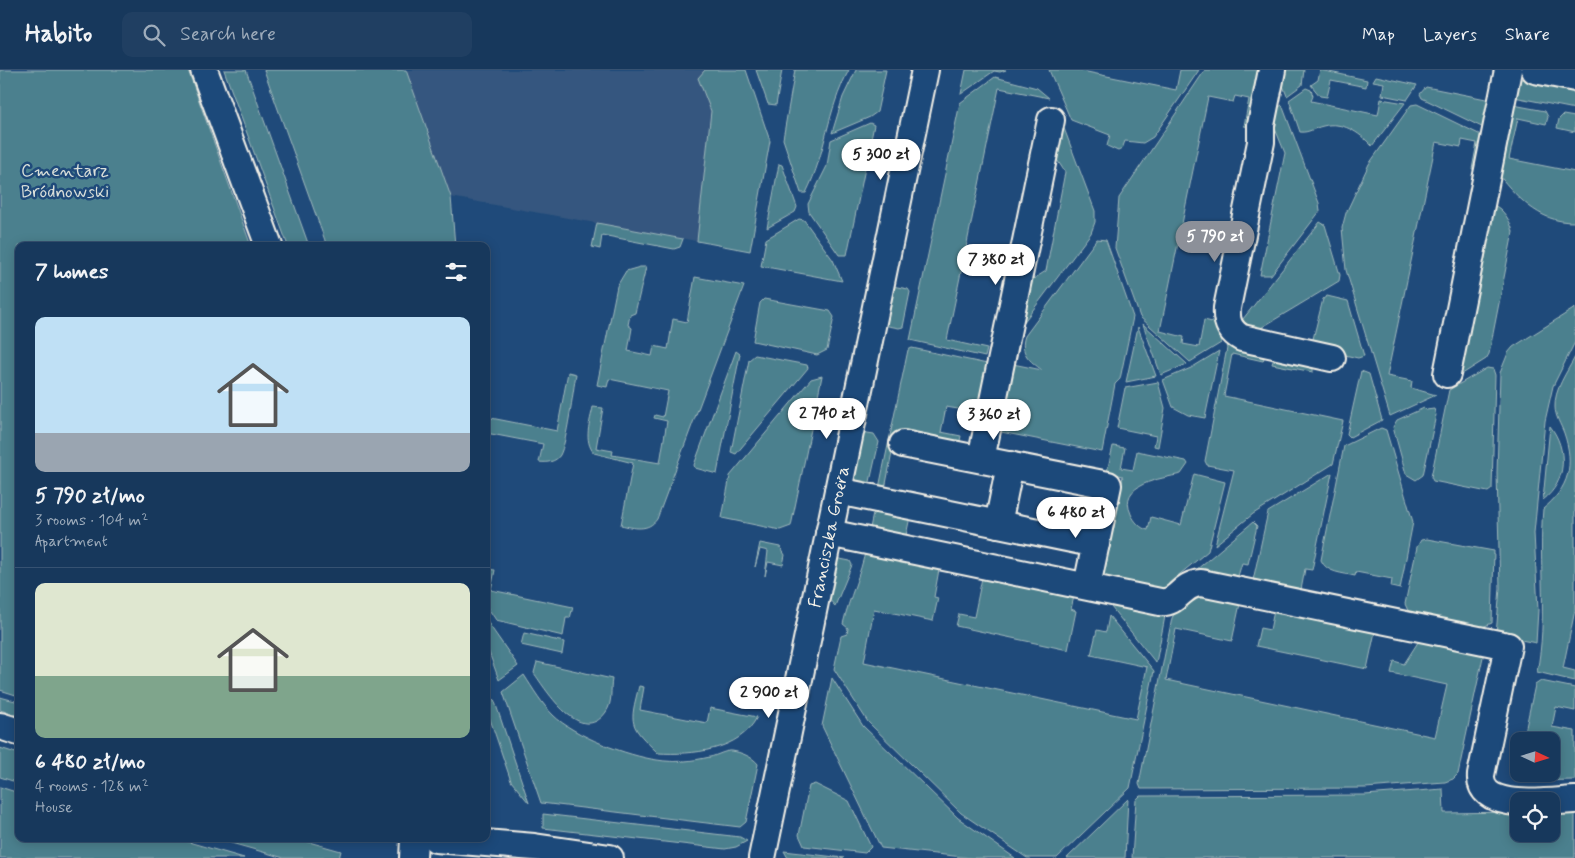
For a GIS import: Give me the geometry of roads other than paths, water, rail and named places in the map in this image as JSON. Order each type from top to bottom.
[{"type":"street","points":[[204,70],[268,242]]},
{"type":"street","name":"Franciszka Groëra","points":[[762,858],[925,70]]},
{"type":"street","points":[[1272,70],[1261,125],[1261,142],[1227,308],[1227,319],[1231,330],[1242,338],[1332,358]]},
{"type":"street","points":[[1447,374],[1508,70]]},
{"type":"street","points":[[1535,70],[1575,78]]},
{"type":"street","points":[[981,460],[1051,120]]},
{"type":"street","points":[[903,444],[1108,485],[1087,586]]},
{"type":"street","points":[[998,524],[1010,465]]},
{"type":"street","points":[[838,490],[1096,544]]},
{"type":"street","points":[[829,533],[1160,602],[1172,600],[1184,588],[1192,584],[1201,584],[1508,646],[1481,775],[1482,788],[1488,795],[1504,801],[1575,800]]},
{"type":"street","points":[[0,726],[15,731]]},
{"type":"street","points":[[413,858],[414,842]]},
{"type":"street","points":[[450,842],[469,846],[610,858]]},
{"type":"park label","name":"Cmentarz Bródnowski","points":[[65,180]]}]
